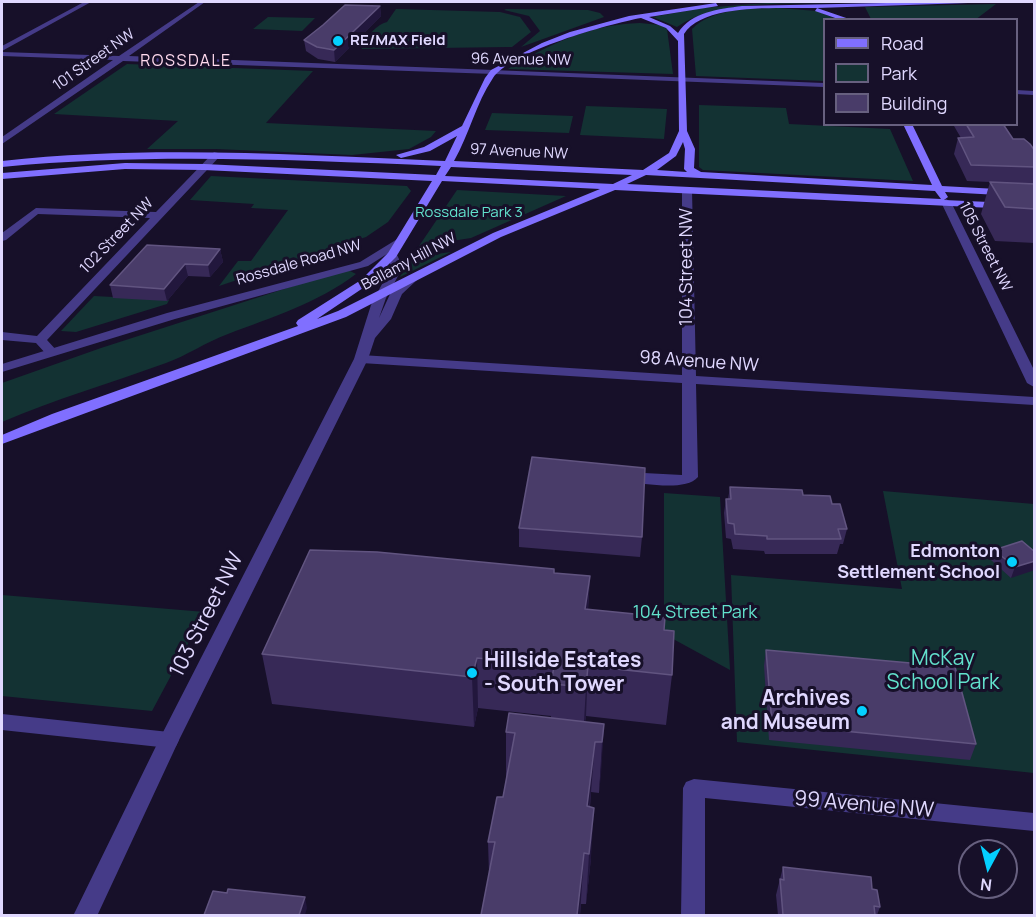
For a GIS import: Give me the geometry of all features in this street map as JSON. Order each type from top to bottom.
[{"type":"main road","points":[[494,72],[558,39],[611,23],[700,6],[750,2]]},
{"type":"main road","points":[[700,176],[689,169],[690,149],[683,131],[681,40],[683,29],[697,19],[720,11],[757,6],[995,2]]},
{"type":"main road","points":[[848,3],[855,18]]},
{"type":"main road","points":[[757,6],[806,8],[844,18]]},
{"type":"main road","points":[[643,16],[670,29],[681,40]]},
{"type":"main road","points":[[611,23],[637,21],[662,24]]},
{"type":"main road","name":"Rossdale Road NW","points":[[401,240],[439,178],[494,72]]},
{"type":"main road","name":"105 Street NW","points":[[908,126],[946,202]]},
{"type":"main road","points":[[355,159],[390,157],[419,151],[466,127]]},
{"type":"main road","points":[[643,173],[673,154],[683,131]]},
{"type":"main road","name":"97 Avenue NW","points":[[2,164],[136,154],[217,154],[447,163],[1035,194]]},
{"type":"main road","name":"97 Avenue NW","points":[[2,176],[114,167],[204,167],[1035,207]]},
{"type":"main road","name":"Bellamy Hill NW","points":[[2,440],[57,417],[342,315],[497,235],[643,173]]},
{"type":"main road","name":"Bellamy Hill NW","points":[[287,333],[365,282],[392,255],[401,240]]},
{"type":"street","points":[[2,52],[88,2]]},
{"type":"street","name":"101 Street NW","points":[[2,141],[202,2]]},
{"type":"street","name":"96 Avenue NW","points":[[2,52],[823,85]]},
{"type":"street","points":[[1018,92],[1035,93]]},
{"type":"street","name":"102 Street NW","points":[[40,340],[217,154]]},
{"type":"street","name":"104 Street NW","points":[[609,476],[681,481],[690,477],[687,190]]},
{"type":"street","name":"105 Street NW","points":[[946,202],[1035,383]]},
{"type":"street","points":[[2,238],[36,211],[158,215]]},
{"type":"street","name":"Rossdale Road NW","points":[[2,368],[192,310],[364,264],[401,240]]},
{"type":"street","name":"103 Street NW","points":[[85,915],[361,359],[371,335],[373,318],[381,295],[397,267],[392,255]]},
{"type":"street","name":"103 Street NW","points":[[371,335],[385,319],[397,292],[411,280]]},
{"type":"street","points":[[2,336],[40,340],[52,352]]},
{"type":"street","name":"98 Avenue NW","points":[[361,359],[1035,401]]},
{"type":"street","points":[[2,722],[170,740]]},
{"type":"street","name":"99 Avenue NW","points":[[693,915],[694,788],[1035,822]]},
{"type":"green space","points":[[780,2],[830,3],[750,5],[730,8],[693,18],[677,27],[653,17],[702,8]]},
{"type":"green space","points":[[996,4],[978,18],[870,18],[865,7]]},
{"type":"green space","points":[[778,8],[817,11],[834,18],[823,18],[823,81],[696,76],[692,29],[710,17],[744,10]]},
{"type":"green space","name":"RE/MAX Field","points":[[396,9],[500,12],[520,17],[531,32],[512,47],[362,49],[361,45],[369,35],[387,22]]},
{"type":"green space","points":[[504,10],[588,10],[600,13],[604,17],[521,47],[540,31],[529,16]]},
{"type":"green space","points":[[268,17],[315,18],[302,31],[253,29]]},
{"type":"green space","points":[[640,23],[660,25],[667,29],[673,74],[508,69],[539,51],[588,31]]},
{"type":"green space","points":[[127,64],[313,71],[266,123],[436,131],[431,137],[409,149],[352,155],[216,149],[147,149],[178,121],[54,114]]},
{"type":"green space","points":[[699,105],[786,108],[789,124],[890,129],[913,181],[703,170],[699,167]]},
{"type":"green space","points":[[586,106],[667,109],[664,139],[580,135]]},
{"type":"green space","points":[[492,113],[573,116],[569,133],[485,130]]},
{"type":"green space","points":[[211,176],[407,186],[411,191],[388,222],[366,237],[219,286],[238,261],[251,261],[288,210],[251,208],[254,204],[190,200]]},
{"type":"green space","name":"Rossdale Park 3","points":[[457,190],[566,196],[471,238],[419,246]]},
{"type":"green space","points":[[451,252],[400,277],[407,258]]},
{"type":"green space","points":[[340,271],[350,271],[356,274],[310,301],[220,337],[174,360],[63,398],[2,422],[2,383],[101,348]]},
{"type":"green space","points":[[94,296],[169,300],[167,304],[76,332],[61,331]]},
{"type":"green space","name":"McKay School Park","points":[[883,491],[1034,504],[1034,773],[737,742],[731,575],[902,589]]},
{"type":"green space","name":"104 Street Park","points":[[664,493],[720,497],[730,670],[664,634]]},
{"type":"green space","points":[[2,595],[205,612],[152,711],[2,696]]},
{"type":"building","points":[[345,5],[380,6],[334,50],[317,47],[304,40],[323,25]]},
{"type":"building","points":[[967,126],[1004,126],[1013,139],[1024,139],[1030,144],[1035,151],[1035,167],[971,165],[958,138],[974,137]]},
{"type":"building","points":[[990,182],[1035,184],[1035,209],[1005,207]]},
{"type":"building","points":[[147,245],[220,249],[208,265],[185,264],[164,289],[110,285]]},
{"type":"building","points":[[532,457],[645,468],[642,537],[519,528]]},
{"type":"building","points":[[730,487],[802,490],[803,495],[830,496],[832,504],[840,504],[847,529],[838,529],[841,539],[767,539],[767,536],[735,534],[734,524],[728,523],[726,499],[731,499]]},
{"type":"building","points":[[1022,541],[1035,552],[1035,561],[1015,567],[994,550]]},
{"type":"building","points":[[310,550],[377,552],[554,569],[554,573],[590,576],[585,609],[665,617],[664,630],[674,631],[672,675],[588,666],[586,687],[551,684],[554,666],[477,658],[472,677],[262,654]]},
{"type":"building","name":"Archives and Museum","points":[[766,650],[955,667],[976,744],[772,724]]},
{"type":"building","points":[[509,713],[604,724],[602,742],[595,742],[587,806],[594,808],[589,854],[584,853],[577,915],[481,915],[495,842],[488,842],[497,797],[503,797],[515,733],[506,732]]},
{"type":"building","points":[[783,867],[871,877],[872,889],[877,890],[880,907],[874,906],[875,915],[783,915],[780,879],[784,880]]},
{"type":"building","points":[[228,889],[305,897],[299,915],[204,915],[213,891],[227,893]]},
{"type":"place","name":"RE/MAX Field","points":[[338,41]]},
{"type":"place","name":"Edmonton Settlement School","points":[[1012,562]]},
{"type":"place","name":"Hillside Estates - South Tower","points":[[472,673]]},
{"type":"place","name":"Archives and Museum","points":[[862,711]]},
{"type":"district","name":"ROSSDALE","points":[[186,62]]}]
